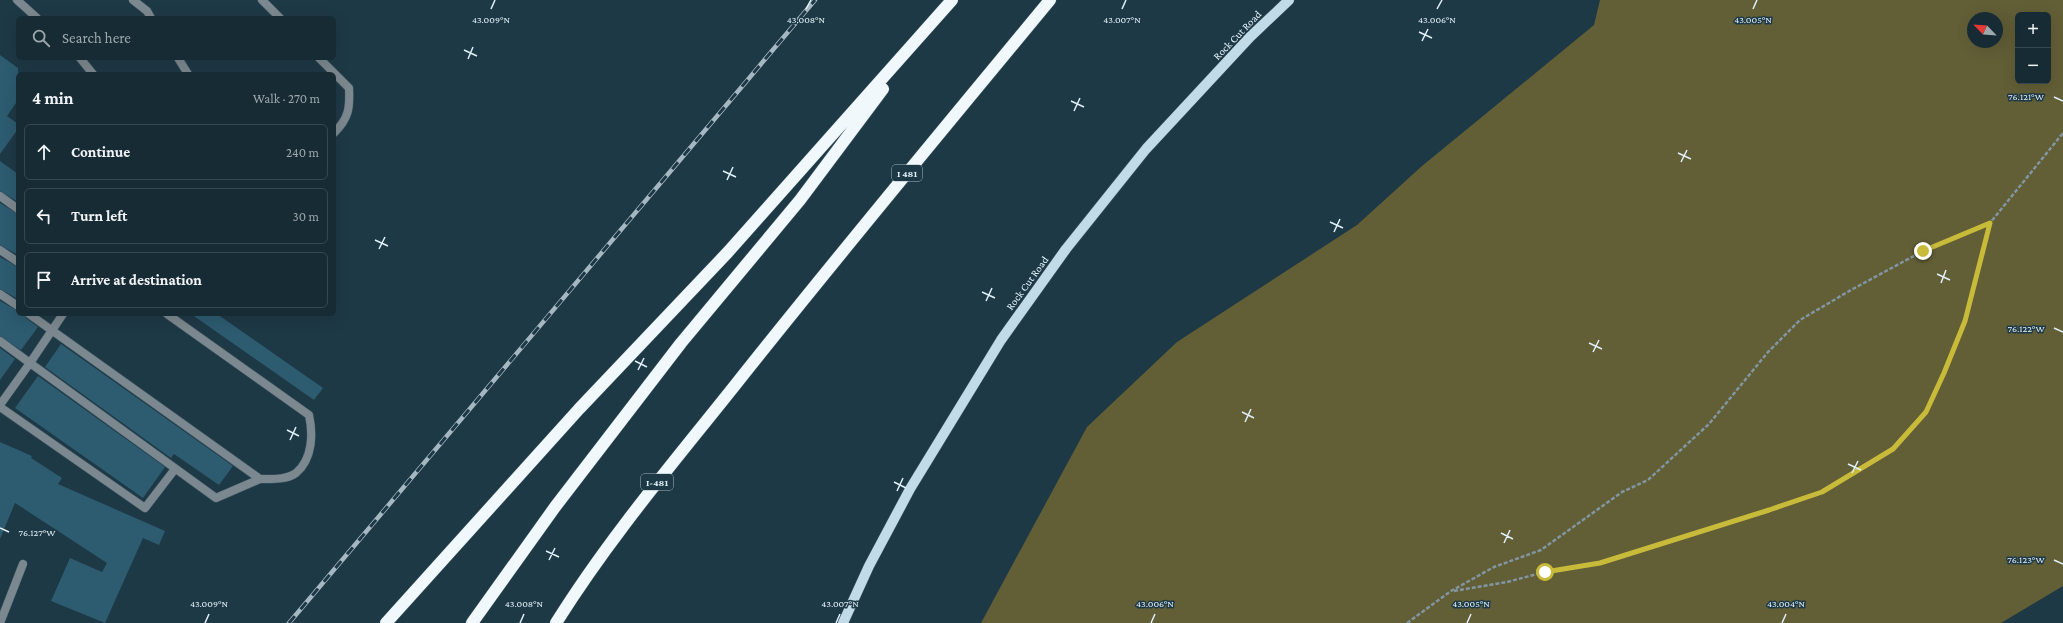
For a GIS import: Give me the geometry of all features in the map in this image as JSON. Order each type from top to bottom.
[{"type":"highway","points":[[386,623],[569,421],[728,252],[952,0]]},
{"type":"highway","name":"I 481","points":[[766,347],[831,265],[1050,0]]},
{"type":"highway","points":[[472,623],[555,507],[681,343],[800,200],[929,27]]},
{"type":"highway","name":"I-481","points":[[556,623],[634,512],[766,347]]},
{"type":"main road","name":"Rock Cut Road","points":[[843,623],[869,566],[910,489],[1010,327],[1066,250],[1146,149],[1250,38],[1289,0]]},
{"type":"lane","points":[[17,0],[35,16]]},
{"type":"lane","points":[[262,0],[278,16]]},
{"type":"lane","points":[[137,1],[150,16]]},
{"type":"lane","points":[[82,60],[91,72]]},
{"type":"lane","points":[[179,60],[187,72]]},
{"type":"lane","points":[[321,60],[333,72]]},
{"type":"lane","points":[[336,75],[349,88],[350,106],[344,123],[336,131]]},
{"type":"lane","points":[[0,196],[16,208]]},
{"type":"lane","points":[[0,250],[16,261]]},
{"type":"lane","points":[[0,294],[16,305]]},
{"type":"lane","points":[[32,316],[260,479]]},
{"type":"lane","points":[[62,316],[0,406],[145,508],[175,469]]},
{"type":"lane","points":[[0,341],[216,498],[260,479],[282,478],[296,473],[308,458],[313,432],[309,415],[170,316]]},
{"type":"lane","points":[[0,623],[23,564]]},
{"type":"path","points":[[1451,591],[1507,582],[1545,572],[1600,563],[1769,510],[1822,492],[1893,449],[1926,412],[1944,373],[1965,321],[1990,223],[2063,133]]},
{"type":"path","points":[[1408,623],[1451,591],[1494,567],[1541,550],[1622,492],[1648,480],[1709,424],[1768,352],[1800,320],[1851,290],[1923,251],[1990,223]]},
{"type":"shaded area","points":[[1600,0],[2063,0],[2063,586],[2001,623],[981,623],[1087,427],[1177,342],[1357,225],[1422,166],[1594,25]]},
{"type":"building","points":[[0,55],[18,68],[18,72],[16,72],[16,103],[7,116],[16,123],[16,132],[0,154]]},
{"type":"building","points":[[0,161],[16,173],[16,201],[0,191]]},
{"type":"building","points":[[0,203],[16,213],[16,254],[0,245]]},
{"type":"building","points":[[0,257],[16,266],[16,298],[0,289]]},
{"type":"building","points":[[0,301],[16,310],[16,316],[25,316],[38,327],[21,350],[0,336]]},
{"type":"building","points":[[194,316],[220,316],[323,388],[314,400]]},
{"type":"building","points":[[61,344],[233,466],[219,485],[174,454],[171,458],[45,367]]},
{"type":"building","points":[[0,348],[15,359],[0,380]]},
{"type":"building","points":[[38,376],[165,467],[143,498],[15,408]]},
{"type":"building","points":[[0,442],[32,456],[31,458],[62,478],[58,484],[165,531],[159,545],[143,538],[105,623],[51,601],[70,558],[102,572],[107,563],[15,503],[0,539]]},
{"type":"railway","points":[[289,623],[815,0]]},
{"type":"route","points":[[1545,572],[1600,563],[1822,492],[1893,449],[1926,412],[1944,373],[1965,321],[1990,223],[1923,251]]}]
